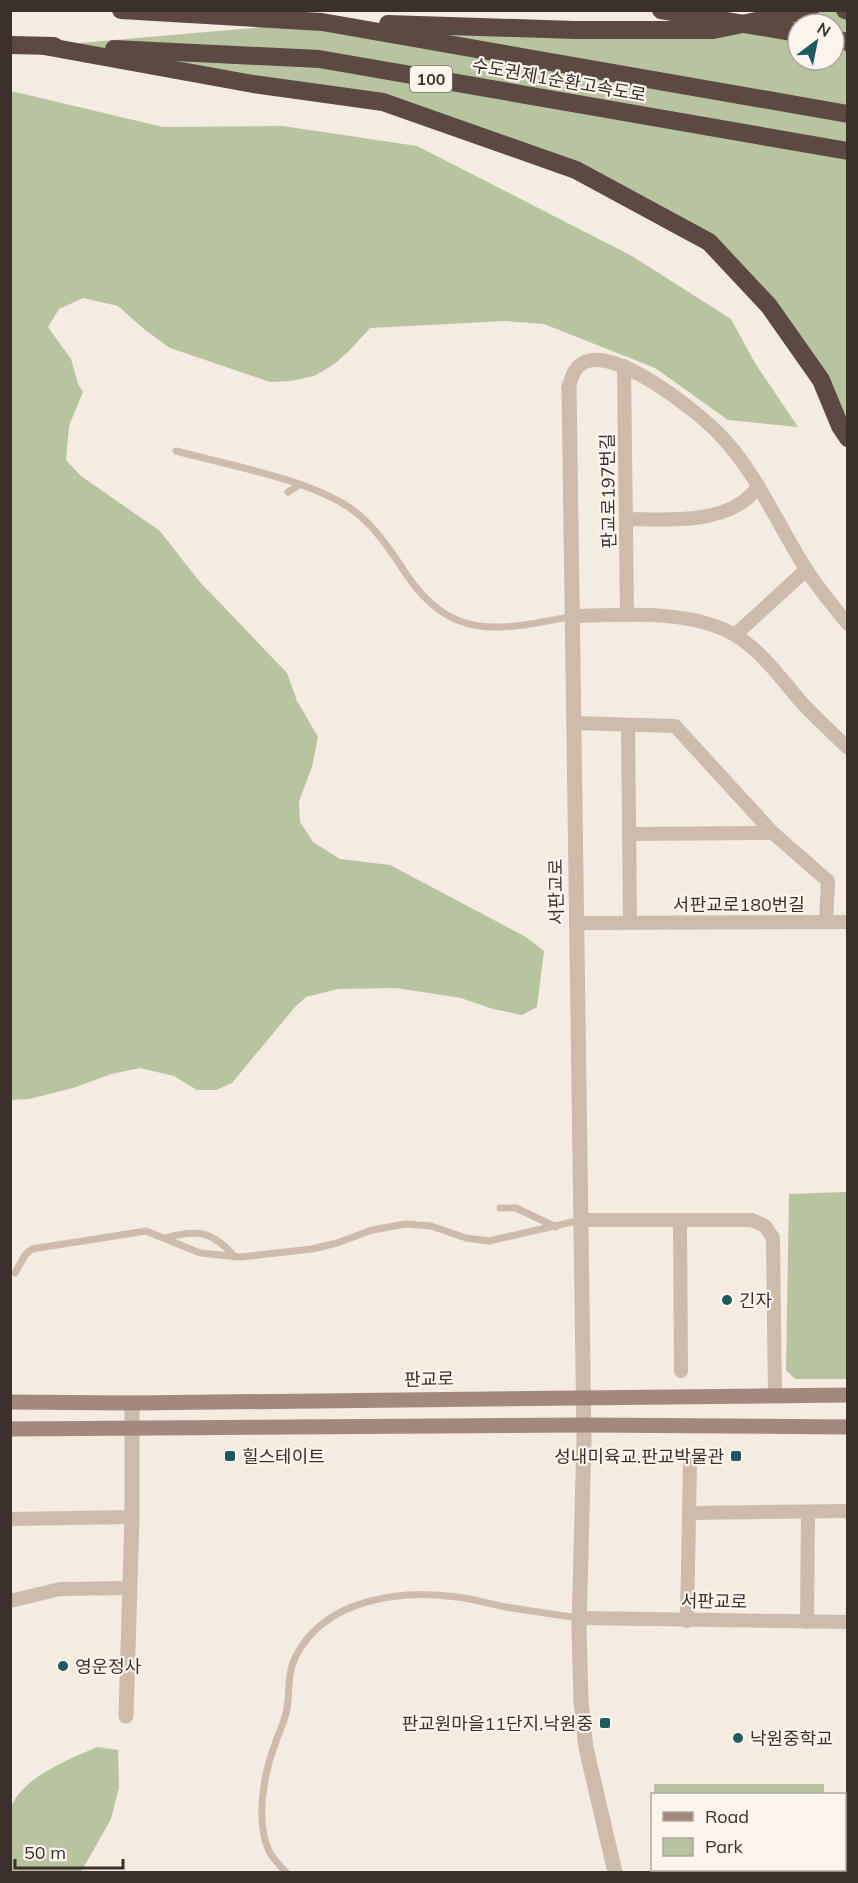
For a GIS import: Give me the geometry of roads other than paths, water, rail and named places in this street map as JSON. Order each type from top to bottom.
[{"type":"highway","name":"수도권제1순환고속도로","points":[[121,10],[322,22],[848,114]]},
{"type":"highway","points":[[661,10],[786,31]]},
{"type":"highway","points":[[322,22],[575,30],[713,30],[810,10]]},
{"type":"highway","name":"수도권제1순환고속도로","points":[[10,45],[319,59],[848,151]]},
{"type":"highway","points":[[44,46],[253,84],[382,102],[576,170],[709,242],[769,306],[821,380],[840,426],[848,438]]},
{"type":"main road","name":"판교로","points":[[10,1402],[132,1403],[848,1395]]},
{"type":"main road","points":[[10,1430],[584,1425],[848,1427]]},
{"type":"street","points":[[569,386],[578,366],[588,360],[602,358],[624,366],[674,398],[722,437],[758,487],[806,570],[848,624]]},
{"type":"street","name":"판교로197번길","points":[[624,366],[627,615]]},
{"type":"street","name":"서판교로","points":[[569,386],[584,1425]]},
{"type":"street","points":[[626,519],[690,518],[713,514],[741,503],[758,487]]},
{"type":"street","points":[[735,635],[806,570]]},
{"type":"street","points":[[573,616],[627,615],[690,620],[723,629],[735,635],[766,661],[802,703],[848,748]]},
{"type":"street","points":[[574,723],[675,726],[773,833],[828,880],[826,922]]},
{"type":"street","points":[[628,725],[630,922]]},
{"type":"street","points":[[629,834],[773,833]]},
{"type":"street","name":"서판교로180번길","points":[[576,923],[848,922]]},
{"type":"street","points":[[581,1220],[752,1220],[759,1222],[770,1231],[773,1238],[775,1396]]},
{"type":"street","points":[[680,1220],[681,1371]]},
{"type":"street","points":[[126,1716],[132,1517],[132,1403]]},
{"type":"street","points":[[584,1425],[580,1618],[581,1701],[586,1748],[615,1872]]},
{"type":"street","points":[[687,1621],[690,1463]]},
{"type":"street","points":[[689,1514],[848,1511]]},
{"type":"street","points":[[807,1622],[808,1512]]},
{"type":"street","points":[[10,1520],[132,1517]]},
{"type":"street","points":[[10,1601],[60,1589],[130,1588]]},
{"type":"street","name":"서판교로","points":[[580,1618],[848,1622]]},
{"type":"lane","points":[[176,451],[299,485],[322,493],[351,509],[384,541],[428,601],[449,617],[490,631],[573,616]]},
{"type":"lane","points":[[288,492],[299,485]]},
{"type":"lane","points":[[408,576],[414,570]]},
{"type":"lane","points":[[500,1208],[516,1208],[556,1227]]},
{"type":"lane","points":[[15,1273],[25,1255],[32,1249],[44,1245],[146,1231],[200,1253],[235,1257],[312,1249],[337,1243],[372,1230],[406,1224],[431,1226],[466,1238],[489,1241],[581,1220]]},
{"type":"lane","points":[[165,1238],[183,1233],[205,1234],[225,1244],[235,1257]]},
{"type":"lane","points":[[286,1872],[267,1844],[263,1807],[264,1787],[286,1713],[289,1672],[302,1646],[319,1625],[345,1610],[392,1596],[411,1595],[457,1597],[580,1618]]},
{"type":"place","name":"긴자","points":[[727,1300]]},
{"type":"place","name":"힐스테이트","points":[[230,1456]]},
{"type":"place","name":"성내미육교.판교박물관","points":[[736,1456]]},
{"type":"place","name":"영운정사","points":[[63,1666]]},
{"type":"place","name":"판교원마을11단지.낙원중","points":[[605,1723]]},
{"type":"place","name":"낙원중학교","points":[[738,1738]]}]
